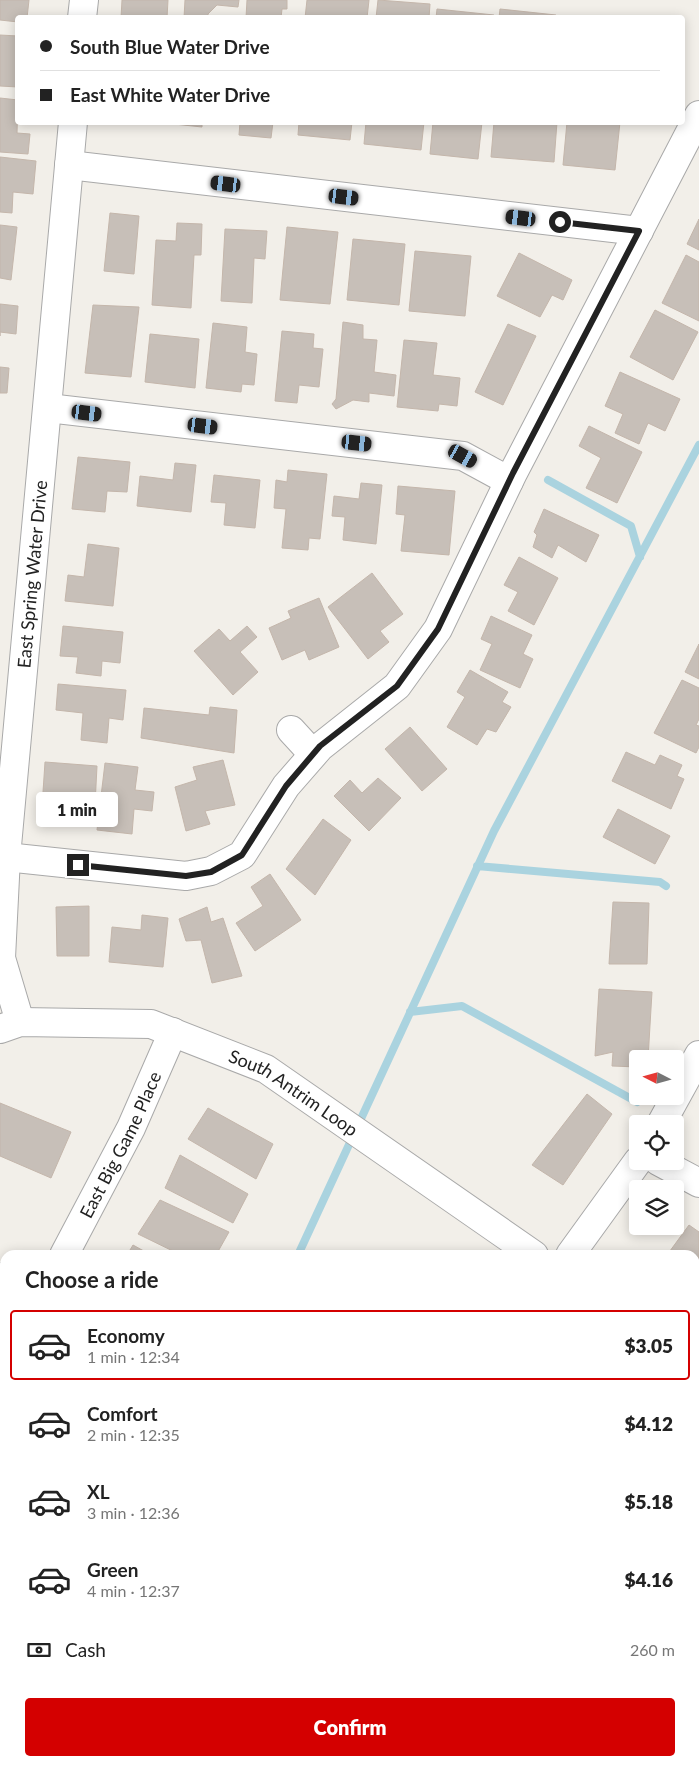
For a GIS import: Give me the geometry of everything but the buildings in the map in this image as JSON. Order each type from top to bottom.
[{"type":"street","points":[[82,15],[84,0]]},
{"type":"street","points":[[6,857],[186,876],[211,872],[242,855],[286,786],[313,754],[320,746],[397,686],[438,629],[509,482],[699,115]]},
{"type":"street","name":"East Spring Water Drive","points":[[10,1026],[1,958],[6,857],[73,125]]},
{"type":"street","points":[[69,165],[639,231]]},
{"type":"street","points":[[48,408],[463,456],[509,482]]},
{"type":"street","points":[[291,730],[313,754]]},
{"type":"street","name":"South Antrim Loop","points":[[10,1026],[151,1024],[266,1068],[527,1250]]},
{"type":"street","name":"East Big Game Place","points":[[67,1250],[131,1128],[174,1032]]},
{"type":"street","points":[[666,1115],[699,1056]]},
{"type":"street","points":[[574,1250],[631,1170]]},
{"type":"street","points":[[675,1170],[699,1183]]},
{"type":"waterway","points":[[300,1250],[494,831],[699,445]]},
{"type":"waterway","points":[[548,480],[631,526],[640,557]]},
{"type":"waterway","points":[[477,866],[660,882],[666,886]]},
{"type":"waterway","points":[[410,1012],[462,1006],[629,1098]]},
{"type":"route","points":[[78,865],[186,876],[211,872],[242,855],[286,786],[320,746],[397,686],[438,629],[513,473],[639,231],[560,222]]}]
